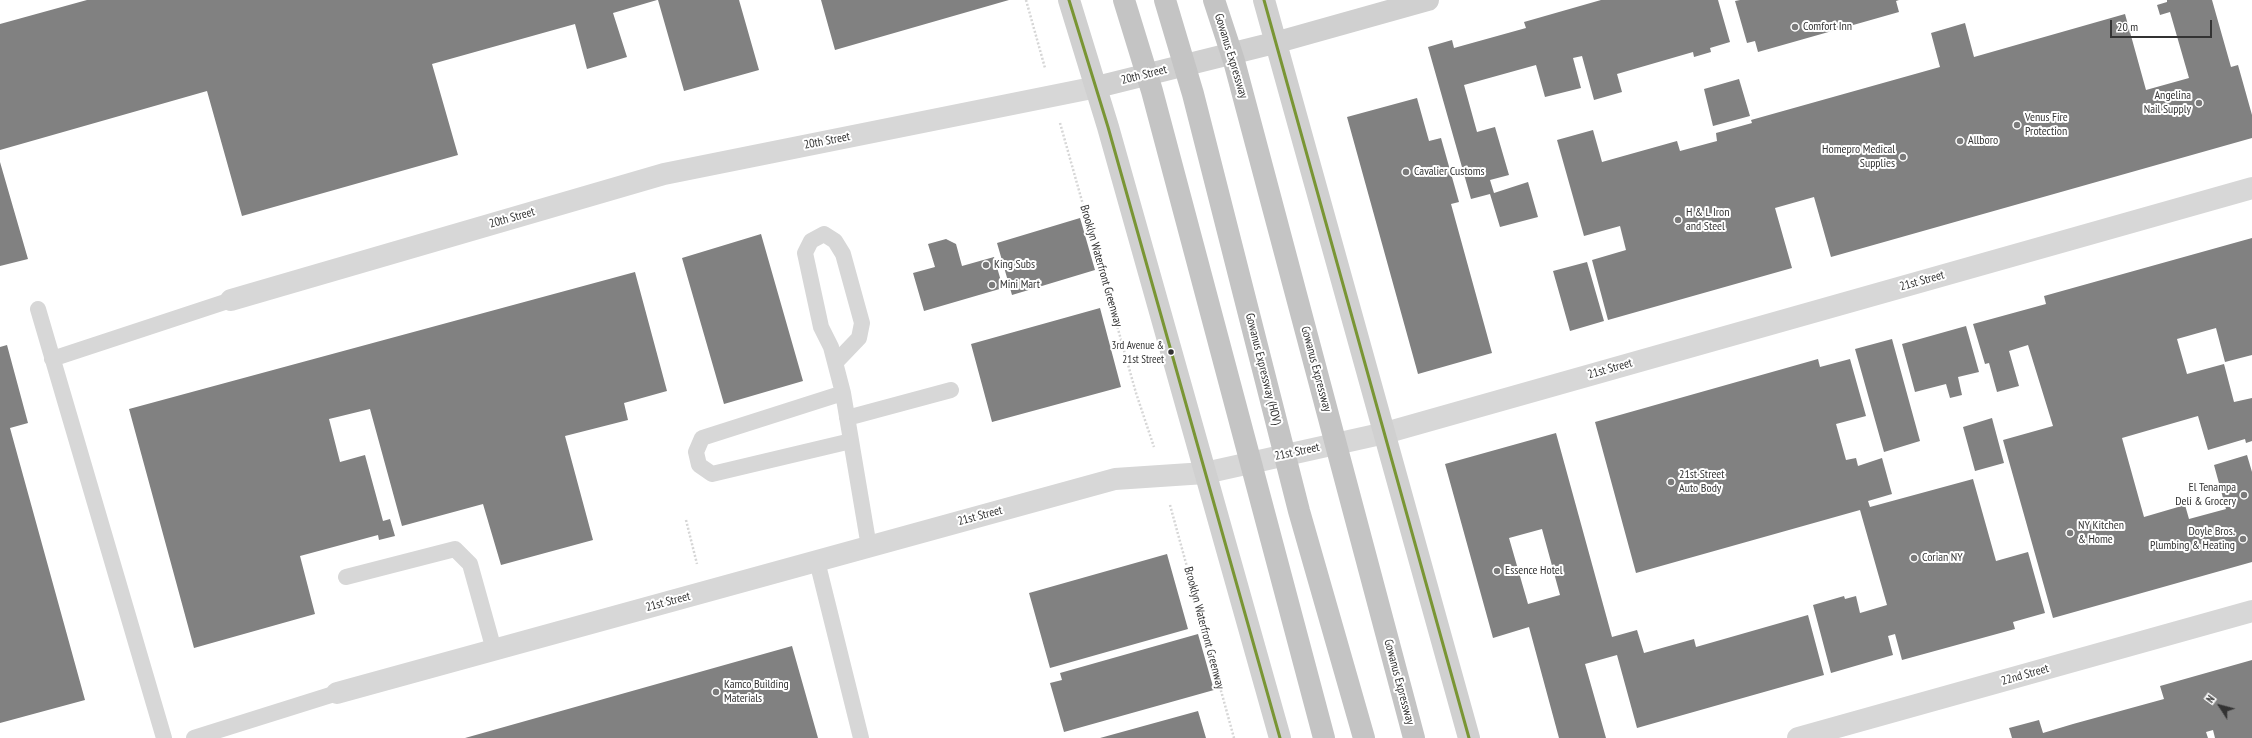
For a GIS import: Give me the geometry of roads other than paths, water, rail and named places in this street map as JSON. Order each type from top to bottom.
[{"type":"highway","points":[[1124,0],[1152,91],[1324,738]]},
{"type":"highway","name":"Gowanus Expressway (HOV)","points":[[1165,0],[1193,94],[1300,511],[1364,738]]},
{"type":"highway","name":"Gowanus Expressway","points":[[1214,0],[1236,69],[1414,738]]},
{"type":"main road","points":[[1069,0],[1097,87],[1280,738]]},
{"type":"main road","points":[[1264,0],[1278,42],[1469,738]]},
{"type":"main road","name":"20th Street","points":[[1097,87],[1278,42],[1428,0]]},
{"type":"street","name":"20th Street","points":[[230,300],[664,174],[1097,87]]},
{"type":"street","name":"21st Street","points":[[337,693],[1115,479],[1205,473],[1385,433],[2252,188]]},
{"type":"street","name":"22nd Street","points":[[1798,738],[2252,611]]},
{"type":"lane","points":[[836,362],[859,338],[862,323],[843,254],[835,241],[824,234],[811,241],[805,253],[821,327],[831,347],[843,393],[869,547]]},
{"type":"lane","points":[[52,359],[230,300]]},
{"type":"lane","points":[[38,309],[164,738]]},
{"type":"lane","points":[[847,418],[951,390]]},
{"type":"lane","points":[[843,393],[702,438],[696,452],[699,465],[712,474],[851,441]]},
{"type":"lane","points":[[346,577],[455,549],[470,564],[494,650]]},
{"type":"lane","points":[[817,561],[861,738]]},
{"type":"lane","points":[[194,738],[337,693]]},
{"type":"place","name":"Comfort Inn","points":[[1795,27]]},
{"type":"place","name":"Angelina Nail Supply","points":[[2199,103]]},
{"type":"place","name":"Venus Fire Protection","points":[[2017,125]]},
{"type":"place","name":"Allboro","points":[[1960,141]]},
{"type":"place","name":"Homepro Medical Supplies","points":[[1903,157]]},
{"type":"place","name":"Cavalier Customs","points":[[1406,172]]},
{"type":"place","name":"H & L Iron and Steel","points":[[1678,220]]},
{"type":"place","name":"King Subs","points":[[986,265]]},
{"type":"place","name":"Mini Mart","points":[[992,285]]},
{"type":"place","name":"3rd Avenue & 21st Street","points":[[1171,352]]},
{"type":"place","name":"21st Street Auto Body","points":[[1671,482]]},
{"type":"place","name":"El Tenampa Deli & Grocery","points":[[2244,495]]},
{"type":"place","name":"NY Kitchen & Home","points":[[2070,533]]},
{"type":"place","name":"Doyle Bros. Plumbing & Heating","points":[[2243,539]]},
{"type":"place","name":"Corian NY","points":[[1914,558]]},
{"type":"place","name":"Essence Hotel","points":[[1497,571]]},
{"type":"place","name":"Kamco Building Materials","points":[[716,692]]}]
